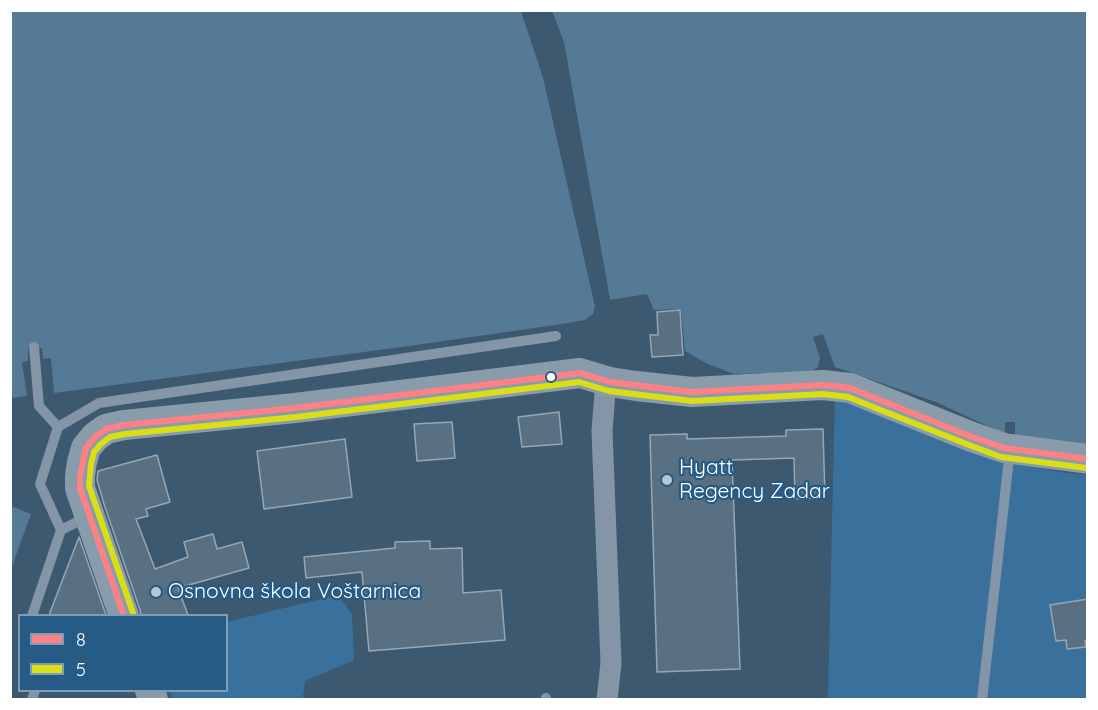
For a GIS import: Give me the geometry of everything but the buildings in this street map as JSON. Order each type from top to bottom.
[{"type":"street","points":[[124,614],[80,488],[81,462],[86,448],[106,429],[124,425],[296,408],[580,373],[636,386],[692,392],[823,385],[850,388],[1010,450],[1088,459]]},
{"type":"street","points":[[606,380],[602,431],[610,663],[607,699]]},
{"type":"lane","points":[[32,614],[61,530],[40,484],[58,427],[99,403],[556,336]]},
{"type":"lane","points":[[34,347],[39,406],[58,427]]},
{"type":"lane","points":[[982,699],[1010,450]]},
{"type":"lane","points":[[61,530],[89,516]]},
{"type":"shaded area","points":[[10,11],[521,11],[543,77],[595,306],[593,314],[585,320],[555,325],[54,393],[51,358],[43,359],[42,348],[28,348],[28,361],[22,362],[27,396],[11,398]]},
{"type":"shaded area","points":[[552,11],[1087,11],[1087,447],[1015,435],[1015,422],[1005,422],[1005,434],[936,402],[835,367],[823,334],[813,337],[820,358],[818,367],[810,372],[734,374],[708,364],[685,351],[681,309],[654,310],[647,294],[610,300],[564,43]]},
{"type":"shaded area","points":[[835,394],[1005,459],[1059,472],[1087,475],[1087,699],[828,700]]},
{"type":"shaded area","points":[[10,506],[31,514],[11,569]]},
{"type":"shaded area","points":[[338,595],[352,614],[354,660],[305,681],[303,697],[305,699],[173,699],[170,692],[228,692],[228,622]]},
{"type":"pier","points":[[524,10],[546,76],[598,305],[595,306],[543,77],[521,11]]},
{"type":"pier","points":[[549,10],[552,11],[564,43],[610,300],[607,301],[561,43]]},
{"type":"transit line","name":"8","points":[[123,614],[80,488],[80,476],[86,448],[95,437],[106,429],[124,425],[295,408],[580,373],[610,382],[692,392],[823,385],[850,388],[1004,448],[1088,459]]},
{"type":"transit line","name":"5","points":[[133,613],[89,486],[94,452],[110,437],[125,434],[296,417],[579,382],[609,391],[692,401],[823,394],[848,397],[1001,457],[1087,468]]},
{"type":"place","name":"Hyatt Regency Zadar","points":[[667,480]]},
{"type":"place","name":"Osnovna škola Voštarnica","points":[[156,592]]}]
